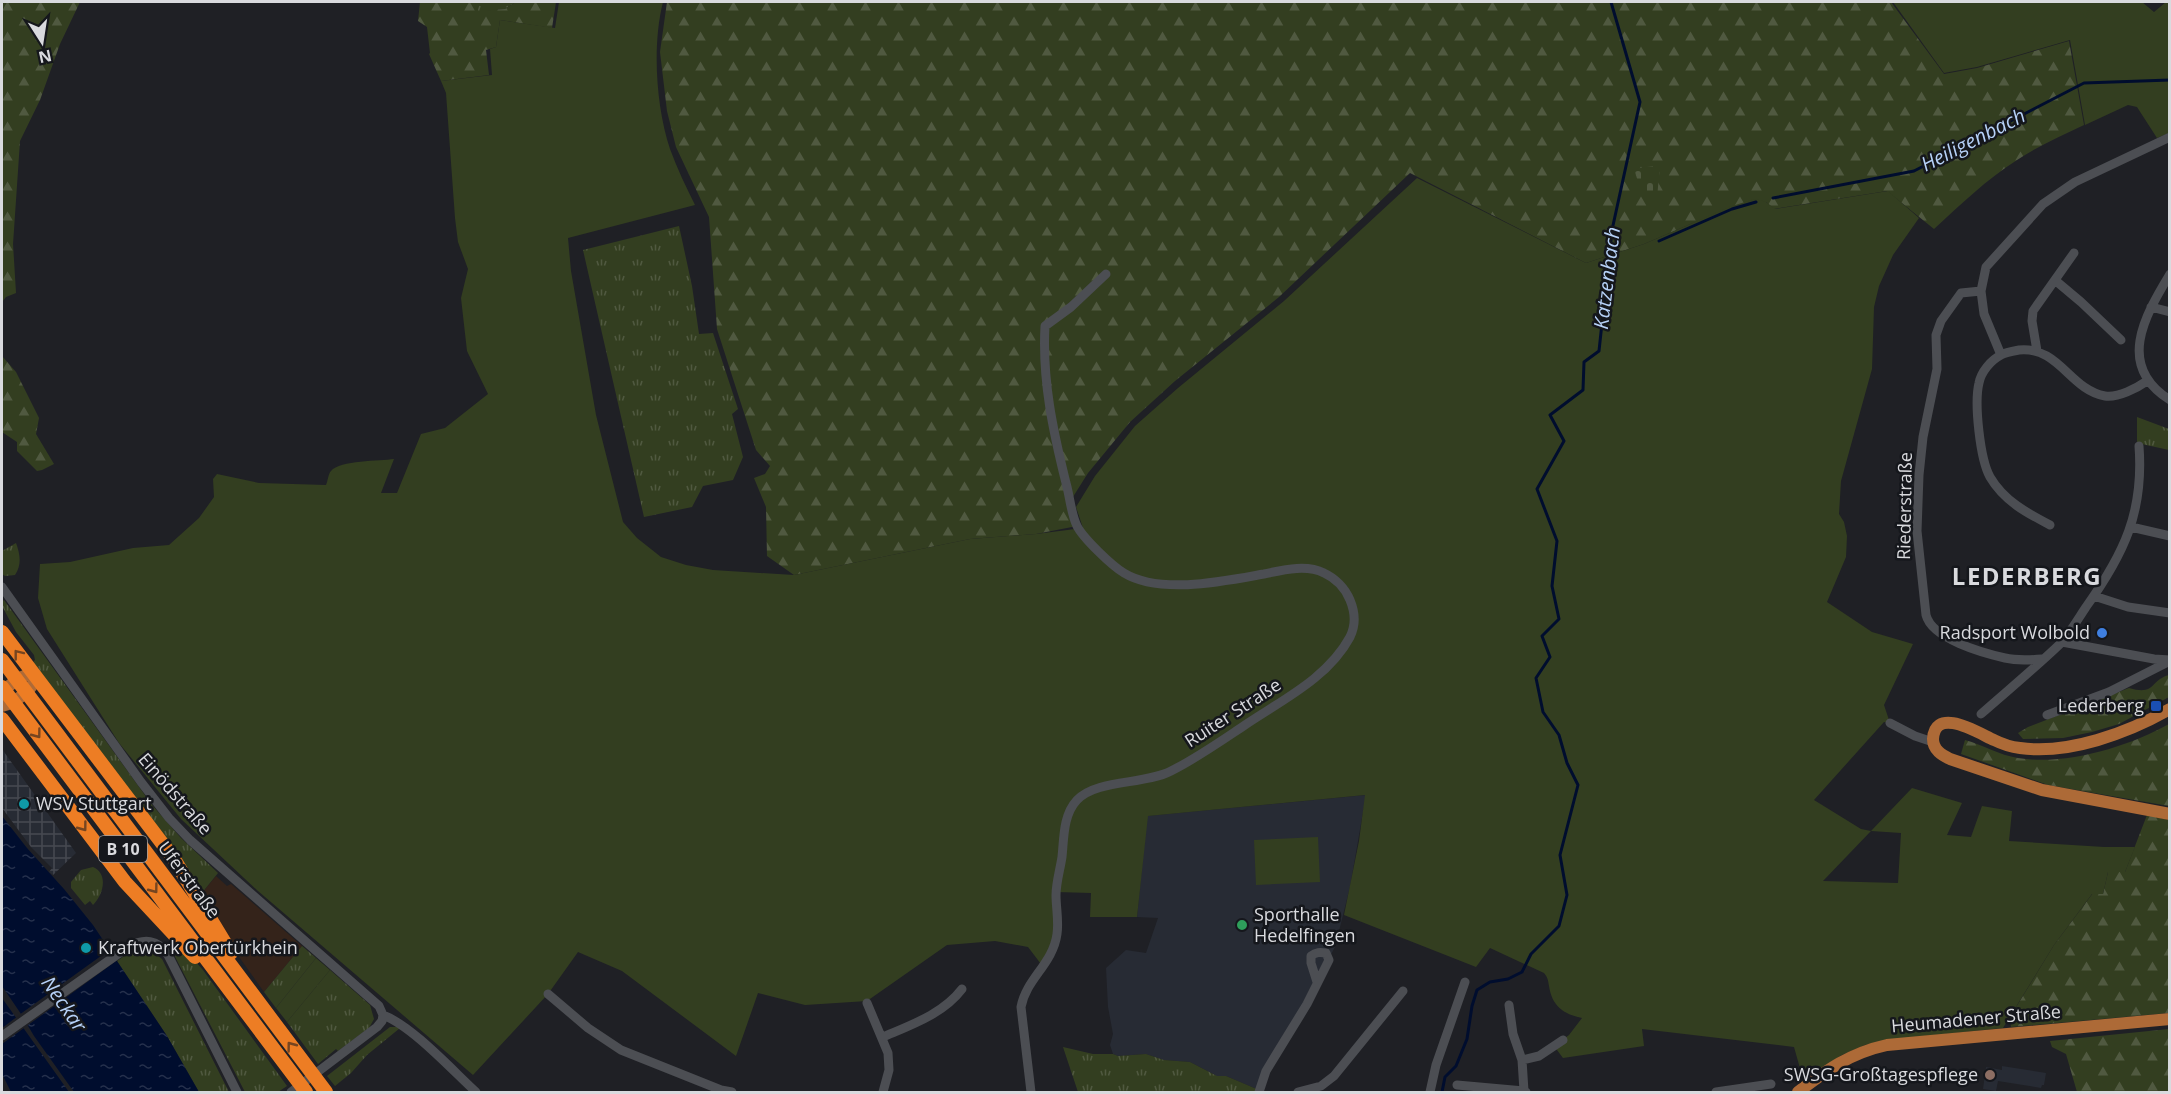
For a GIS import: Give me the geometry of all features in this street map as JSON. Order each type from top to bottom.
[{"type":"highway","points":[[2,632],[33,677],[179,866],[236,960],[241,980]]},
{"type":"highway","name":"Uferstraße","points":[[2,660],[326,1092]]},
{"type":"highway","name":"Uferstraße","points":[[2,687],[306,1092]]},
{"type":"highway","points":[[6,725],[131,889],[191,952],[226,998],[245,1010]]},
{"type":"main road","points":[[2,692],[33,677]]},
{"type":"main road","points":[[2,706],[16,699],[33,677]]},
{"type":"main road","points":[[2169,709],[2132,729],[2103,738],[2058,747],[2036,749],[2004,744],[1958,723],[1947,723],[1939,727],[1934,733],[1933,742],[1937,751],[1950,759],[2042,790],[2065,796],[2169,813]]},
{"type":"main road","name":"Heumadener Straße","points":[[1798,1092],[1851,1056],[1887,1045],[2169,1019]]},
{"type":"street","points":[[2001,355],[1983,314],[1980,291],[1986,267],[2043,204],[2075,182],[2169,137]]},
{"type":"street","points":[[2037,351],[2032,321],[2033,311],[2074,253]]},
{"type":"street","name":"Ruiter Straße","points":[[1031,1092],[1021,1007],[1023,996],[1044,968],[1053,950],[1057,932],[1055,892],[1065,826],[1069,812],[1076,801],[1084,794],[1098,788],[1168,773],[1203,754],[1307,685],[1335,657],[1350,637],[1354,624],[1354,610],[1348,594],[1337,581],[1322,572],[1295,568],[1225,581],[1188,584],[1139,580],[1119,570],[1077,526],[1048,405],[1044,350],[1045,326],[1071,307],[1106,274]]},
{"type":"street","points":[[2169,274],[2151,307],[2138,346],[2139,359],[2147,381],[2169,400]]},
{"type":"street","points":[[2056,281],[2082,302],[2121,340]]},
{"type":"street","name":"Riederstraße","points":[[1980,291],[1961,293],[1941,321],[1936,335],[1937,369],[1923,437],[1919,475],[1917,531],[1926,615],[1928,623],[1935,630],[1956,642],[2006,659],[2043,659]]},
{"type":"street","points":[[2151,307],[2169,312]]},
{"type":"street","points":[[2050,525],[2007,500],[1989,477],[1982,457],[1977,406],[1979,382],[1985,369],[2001,355],[2011,351],[2037,351],[2054,360],[2086,389],[2105,396],[2131,389],[2147,381]]},
{"type":"street","points":[[1981,714],[2062,642],[2115,562],[2132,527],[2139,492],[2139,446]]},
{"type":"street","points":[[2132,527],[2169,536]]},
{"type":"street","name":"Einödstraße","points":[[2,588],[78,697],[169,818],[380,1006],[383,1015]]},
{"type":"street","points":[[2094,596],[2128,607],[2169,613]]},
{"type":"street","points":[[2062,642],[2169,661]]},
{"type":"street","points":[[2046,715],[2109,692],[2169,661]]},
{"type":"street","points":[[1890,723],[1933,742]]},
{"type":"street","points":[[2,1036],[123,950],[144,940],[154,942],[163,948],[237,1092]]},
{"type":"street","points":[[1259,1092],[1266,1071],[1297,1022],[1317,982]]},
{"type":"street","points":[[1430,1092],[1436,1065],[1466,982]]},
{"type":"street","points":[[883,1037],[918,1022],[952,1003],[962,989]]},
{"type":"street","points":[[1298,1092],[1322,1086],[1334,1076],[1403,991]]},
{"type":"street","points":[[548,994],[588,1028],[621,1050],[721,1090],[732,1092]]},
{"type":"street","points":[[867,1003],[888,1053],[889,1070],[883,1092]]},
{"type":"street","points":[[1457,1085],[1525,1092],[1522,1060],[1515,1041],[1509,1005]]},
{"type":"street","points":[[291,1092],[377,1027],[383,1015],[403,1025],[476,1092]]},
{"type":"street","points":[[1522,1060],[1539,1056],[1563,1040]]},
{"type":"street","points":[[1716,1092],[1771,1084]]},
{"type":"shaded area","points":[[2,749],[76,853],[53,875],[49,872],[52,868],[31,847],[2,808]]},
{"type":"shaded area","points":[[1366,795],[1350,887],[1335,947],[1259,1090],[1226,1076],[1217,1076],[1190,1062],[1164,1060],[1146,1054],[1118,1056],[1113,1054],[1110,1045],[1113,1034],[1108,1007],[1106,968],[1126,950],[1146,953],[1158,918],[1137,917],[1147,816]]},
{"type":"shaded area","points":[[216,876],[227,886],[231,884],[302,946],[264,992],[232,947],[201,894]]},
{"type":"shaded area","points":[[2002,1066],[2046,1073],[2044,1085],[2041,1088],[1998,1081],[1996,1091],[1983,1089],[1986,1067],[2002,1070]]},
{"type":"green space","points":[[2,2],[80,2],[60,44],[40,100],[20,141],[13,244],[16,293],[6,297],[2,302]]},
{"type":"green space","points":[[420,2],[478,2],[478,11],[505,9],[516,2],[556,2],[552,28],[500,20],[496,47],[486,50],[489,75],[441,81],[429,54],[427,27],[418,21]]},
{"type":"green space","points":[[478,2],[516,2],[505,9],[478,12]]},
{"type":"green space","points":[[559,2],[663,2],[657,37],[657,76],[661,114],[670,149],[695,205],[568,238],[571,271],[596,415],[623,522],[637,538],[661,557],[713,570],[794,575],[970,539],[1083,528],[1076,507],[1095,476],[1135,426],[1284,301],[1417,178],[1586,263],[1644,244],[1732,206],[1755,199],[1766,202],[1775,209],[1888,191],[1919,218],[1893,255],[1879,286],[1874,307],[1872,369],[1841,481],[1839,514],[1844,522],[1847,536],[1846,557],[1827,602],[1872,632],[1913,644],[1884,705],[1890,723],[1884,722],[1814,800],[1861,829],[1871,831],[1912,788],[1962,803],[1947,835],[1971,837],[1982,806],[2012,811],[2009,841],[2135,847],[2125,872],[2108,872],[2103,894],[2092,894],[2054,945],[2003,1028],[1887,1040],[1865,1045],[1842,1055],[1803,1079],[1794,1047],[1642,1029],[1644,1046],[1563,1058],[1554,1046],[1569,1035],[1582,1018],[1569,1014],[1556,1004],[1544,973],[1490,948],[1476,967],[1344,915],[1359,841],[1365,795],[1148,816],[1137,917],[1090,917],[1091,893],[1056,892],[1057,932],[1044,968],[1028,947],[995,941],[947,945],[867,1001],[805,1005],[758,993],[736,1056],[622,971],[578,952],[548,994],[473,1075],[258,891],[181,819],[119,743],[47,629],[38,598],[40,564],[70,562],[133,548],[169,545],[199,518],[214,497],[213,479],[217,474],[259,483],[326,485],[330,472],[336,467],[351,463],[394,459],[381,493],[397,493],[421,434],[445,428],[488,394],[467,351],[461,298],[468,269],[458,242],[446,93],[441,81],[492,75],[490,49],[496,47],[500,20],[555,28]],"holes":[[[1871,831],[1901,833],[1898,883],[1823,881]]]},
{"type":"green space","points":[[667,2],[1891,2],[1944,74],[1977,68],[2069,41],[2084,125],[2041,146],[2006,167],[1934,229],[1887,191],[1774,209],[1766,202],[1693,223],[1644,244],[1586,263],[1410,173],[1279,297],[1175,381],[1130,422],[1088,473],[1071,500],[1077,526],[1036,534],[970,539],[794,575],[767,556],[766,507],[754,478],[765,474],[770,466],[756,450],[717,329],[709,217],[676,147],[667,111],[660,52]]},
{"type":"green space","points":[[1893,2],[2142,2],[2154,12],[2169,2],[2169,133],[2157,138],[2137,107],[2128,105],[2085,125],[2070,40],[1977,67],[1944,73]]},
{"type":"green space","points":[[1660,165],[1657,198],[1644,200],[1634,169]]},
{"type":"green space","points":[[679,226],[692,286],[699,334],[713,333],[738,409],[732,414],[743,457],[733,480],[703,486],[692,507],[644,517],[583,250]]},
{"type":"green space","points":[[2,356],[16,372],[39,418],[36,434],[54,464],[42,470],[37,471],[17,451],[17,442],[2,432]]},
{"type":"green space","points":[[2137,417],[2169,429],[2169,450],[2137,443]]},
{"type":"green space","points":[[16,543],[19,567],[15,575],[5,576],[2,574],[2,551]]},
{"type":"green space","points":[[4,600],[152,805],[181,838],[218,873],[201,894],[32,663],[35,660],[34,655],[16,632],[2,606]]},
{"type":"green space","points":[[2169,675],[2169,697],[2119,724],[2063,738],[2023,739],[2018,733],[2028,727],[2129,688],[2149,689],[2163,677]]},
{"type":"green space","points":[[2169,724],[2169,806],[2048,785],[1961,754],[1965,740],[2018,758],[2036,760],[2076,757],[2116,747]]},
{"type":"green space","points":[[2147,815],[2169,820],[2169,1013],[2011,1027],[2010,1017],[2054,945],[2093,893],[2103,894],[2108,872],[2125,872]]},
{"type":"green space","points":[[1318,837],[1320,882],[1256,885],[1254,840]]},
{"type":"green space","points":[[93,867],[98,870],[103,879],[102,890],[93,905],[90,901],[85,905],[71,888],[71,882],[81,870]]},
{"type":"green space","points":[[176,940],[203,970],[287,1086],[278,1092],[245,1092],[169,945]]},
{"type":"green space","points":[[302,946],[316,958],[276,1008],[264,992]]},
{"type":"green space","points":[[142,949],[152,951],[162,959],[229,1092],[199,1092],[167,1036],[117,961],[130,952]]},
{"type":"green space","points":[[316,958],[330,970],[287,1022],[276,1008]]},
{"type":"green space","points":[[330,970],[370,1005],[374,1019],[369,1028],[338,1051],[336,1049],[318,1064],[287,1022]]},
{"type":"green space","points":[[390,1027],[400,1028],[367,1055],[335,1086],[327,1076]]},
{"type":"green space","points":[[2169,1029],[2169,1092],[2077,1092],[2066,1054],[2052,1047],[2050,1041]]},
{"type":"green space","points":[[1063,1047],[1093,1054],[1118,1056],[1146,1054],[1164,1060],[1190,1062],[1217,1076],[1226,1076],[1259,1092],[1078,1092]]},
{"type":"water","name":"Neckar","points":[[2,816],[93,925],[167,1036],[199,1092],[74,1092],[34,1036],[2,986]]},
{"type":"water","points":[[2,998],[69,1092],[11,1092],[2,1074]]},
{"type":"pier","points":[[112,948],[119,959],[2,1044],[2,1028],[18,1016],[22,1022],[19,1015]]},
{"type":"waterway","name":"Katzenbach","points":[[1442,1092],[1445,1077],[1456,1066],[1467,1039],[1477,990],[1490,982],[1508,979],[1522,972],[1531,954],[1559,926],[1567,895],[1560,855],[1578,785],[1567,763],[1559,735],[1543,712],[1536,678],[1550,657],[1542,636],[1559,619],[1552,586],[1557,541],[1537,489],[1564,441],[1550,415],[1583,390],[1584,362],[1599,351],[1612,230],[1640,102],[1611,2]]},
{"type":"waterway","name":"Heiligenbach","points":[[1773,198],[1914,171],[2084,83],[2170,80]]},
{"type":"waterway","name":"Heiligenbach","points":[[1659,241],[1732,209],[1756,202]]},
{"type":"place","name":"Radsport Wolbold","points":[[2102,633]]},
{"type":"place","name":"Lederberg","points":[[2156,706]]},
{"type":"place","name":"WSV Stuttgart","points":[[24,804]]},
{"type":"place","name":"Sporthalle Hedelfingen","points":[[1242,925]]},
{"type":"place","name":"Kraftwerk Obertürkhein","points":[[86,948]]},
{"type":"place","name":"SWSG-Großtagespflege","points":[[1990,1075]]},
{"type":"district","name":"LEDERBERG","points":[[2027,577]]}]
